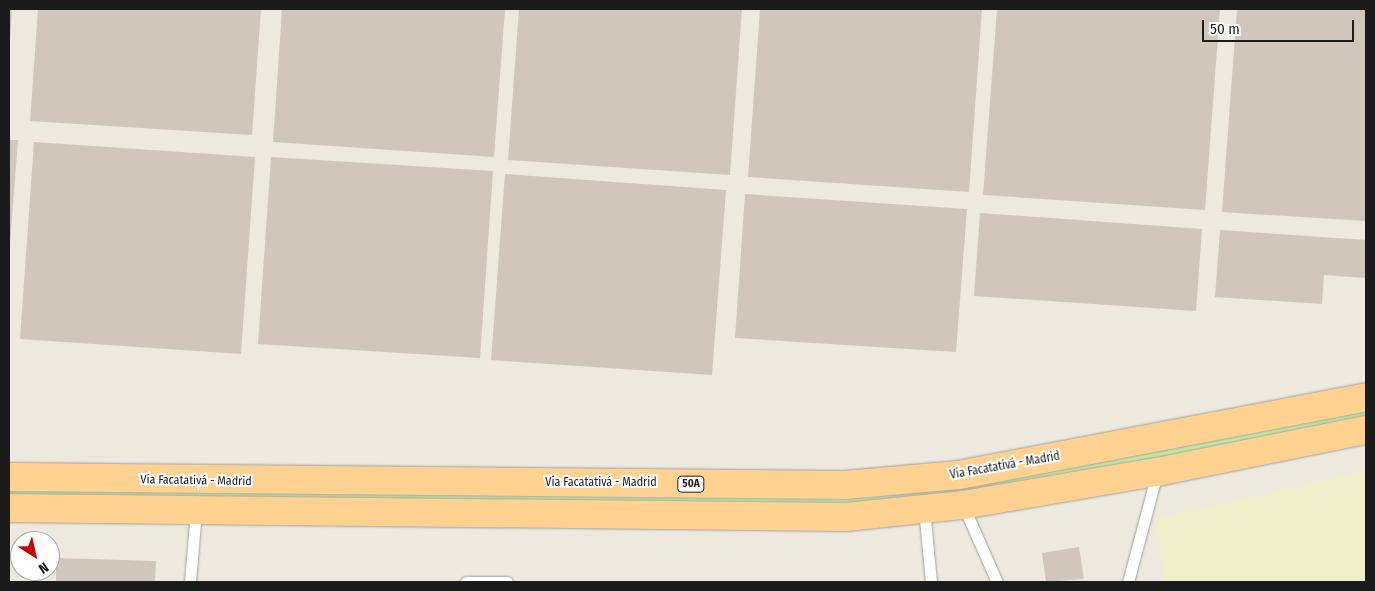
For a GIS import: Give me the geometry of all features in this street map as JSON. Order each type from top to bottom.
[{"type":"main road","name":"Vía Facatativá - Madrid","points":[[9,477],[845,485],[959,475],[1366,397]]},
{"type":"main road","points":[[9,508],[846,517],[963,505],[1157,472],[1366,430]]},
{"type":"lane","points":[[1128,582],[1157,472]]},
{"type":"lane","points":[[963,505],[997,582]]},
{"type":"lane","points":[[924,509],[931,582]]},
{"type":"lane","points":[[190,582],[196,510]]},
{"type":"lane","points":[[466,582],[506,582]]},
{"type":"green space","points":[[1366,409],[1366,419],[972,493],[910,500],[784,508],[9,498],[9,488],[784,497]]},
{"type":"green space","points":[[1366,471],[1366,582],[1166,582],[1155,519]]},
{"type":"building","points":[[9,9],[12,9],[10,40],[9,40]]},
{"type":"building","points":[[38,9],[261,9],[252,135],[30,121]]},
{"type":"building","points":[[282,9],[505,9],[494,157],[273,142]]},
{"type":"building","points":[[519,9],[742,9],[730,175],[508,160]]},
{"type":"building","points":[[760,9],[982,9],[969,192],[748,177]]},
{"type":"building","points":[[997,9],[1220,9],[1205,210],[983,195]]},
{"type":"building","points":[[1237,9],[1366,9],[1366,221],[1222,212]]},
{"type":"building","points":[[9,140],[18,140],[10,244],[9,244]]},
{"type":"building","points":[[34,142],[255,157],[241,354],[20,339]]},
{"type":"building","points":[[271,157],[493,171],[480,358],[258,344]]},
{"type":"building","points":[[505,174],[726,190],[712,375],[491,360]]},
{"type":"building","points":[[745,194],[967,209],[956,352],[735,338]]},
{"type":"building","points":[[980,213],[1202,229],[1196,311],[974,296]]},
{"type":"building","points":[[1220,230],[1366,240],[1366,278],[1324,275],[1322,304],[1215,297]]},
{"type":"building","points":[[1079,547],[1084,579],[1046,582],[1042,553]]},
{"type":"building","points":[[60,558],[156,561],[155,582],[56,582],[60,581]]}]
